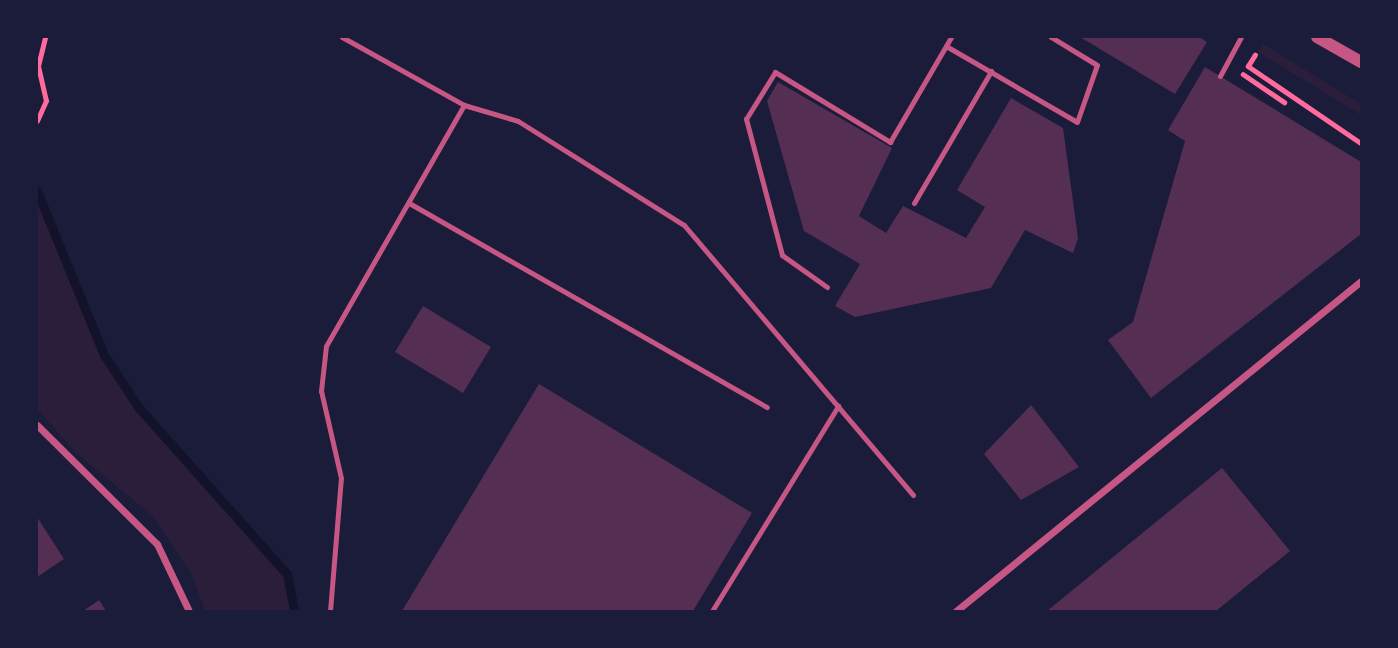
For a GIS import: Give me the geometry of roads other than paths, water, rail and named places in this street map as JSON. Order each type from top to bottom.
[{"type":"street","points":[[1317,37],[1361,62]]},
{"type":"street","points":[[956,611],[1361,281]]},
{"type":"street","points":[[37,425],[157,544],[189,611]]},
{"type":"lane","points":[[342,37],[464,106],[518,121],[684,225],[913,495]]},
{"type":"lane","points":[[827,287],[782,255],[746,119],[775,72],[890,142],[951,37]]},
{"type":"lane","points":[[946,46],[1077,122],[1097,65],[1051,37]]},
{"type":"lane","points":[[1220,76],[1241,37]]},
{"type":"lane","points":[[914,202],[991,71]]},
{"type":"lane","points":[[330,611],[341,478],[321,368],[326,346],[464,106]]},
{"type":"lane","points":[[408,203],[767,407]]},
{"type":"lane","points":[[712,611],[838,407]]},
{"type":"waterway","points":[[37,191],[104,355],[139,408],[287,574],[294,611]]}]
